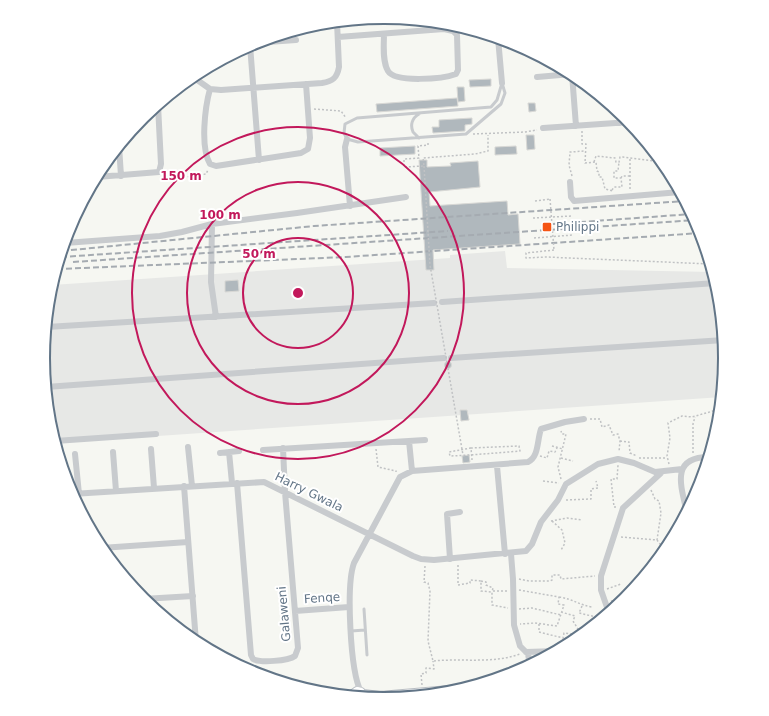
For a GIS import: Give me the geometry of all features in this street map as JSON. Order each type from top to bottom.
[{"type":"street","points":[[198,81],[210,89],[221,90],[322,83],[334,79],[338,73],[339,67],[337,27]]},
{"type":"street","points":[[338,37],[443,29]]},
{"type":"street","points":[[384,34],[386,65],[389,73],[393,76],[402,79],[446,76],[456,74],[458,70],[457,38],[453,31],[446,29]]},
{"type":"street","points":[[280,41],[296,40]]},
{"type":"street","points":[[499,44],[502,83]]},
{"type":"street","points":[[250,52],[259,160]]},
{"type":"street","points":[[537,77],[562,75]]},
{"type":"street","points":[[573,82],[576,126]]},
{"type":"street","points":[[210,89],[204,119],[207,157],[210,164],[220,166],[301,153],[308,149],[310,138],[306,84]]},
{"type":"street","points":[[104,177],[159,172],[161,164],[158,112]]},
{"type":"street","points":[[543,128],[620,123]]},
{"type":"street","points":[[347,139],[345,146],[350,206]]},
{"type":"street","points":[[120,155],[121,176]]},
{"type":"street","points":[[570,182],[571,197],[573,201],[675,192]]},
{"type":"street","points":[[71,243],[160,236],[212,224],[406,197]]},
{"type":"street","points":[[212,224],[211,282],[216,317]]},
{"type":"street","points":[[442,302],[710,283]]},
{"type":"street","points":[[52,327],[434,303]]},
{"type":"street","points":[[451,358],[718,340]]},
{"type":"street","points":[[52,387],[444,358]]},
{"type":"street","points":[[351,690],[355,676],[349,607],[352,570],[397,480],[402,475],[412,471],[497,466],[528,462],[534,455],[541,429],[584,419]]},
{"type":"street","points":[[61,441],[156,434]]},
{"type":"street","points":[[263,450],[425,440]]},
{"type":"street","points":[[409,441],[412,471]]},
{"type":"street","points":[[188,447],[192,486]]},
{"type":"street","name":"Galaweni","points":[[234,483],[250,650],[253,659],[258,661],[282,660],[295,656],[298,648],[285,492],[283,448]]},
{"type":"street","points":[[151,449],[154,488]]},
{"type":"street","points":[[220,453],[239,451]]},
{"type":"street","points":[[113,452],[116,491]]},
{"type":"street","points":[[229,452],[234,483]]},
{"type":"street","points":[[76,454],[76,486]]},
{"type":"street","points":[[685,503],[681,479],[682,469],[686,462],[693,458],[703,457]]},
{"type":"street","points":[[544,517],[558,500],[566,484],[598,464],[618,459],[634,463],[650,471],[661,473],[682,469]]},
{"type":"street","points":[[497,466],[508,554],[513,579],[512,609],[514,625],[520,646],[526,652],[529,659]]},
{"type":"street","points":[[607,607],[601,590],[601,576],[613,535],[623,508],[629,501],[649,486],[661,473]]},
{"type":"street","name":"Harry Gwala","points":[[79,494],[264,482],[413,556],[428,560],[458,559],[526,551],[532,544],[544,517]]},
{"type":"street","points":[[184,486],[195,633]]},
{"type":"street","points":[[450,559],[448,514],[460,512]]},
{"type":"street","points":[[110,547],[188,542]]},
{"type":"street","points":[[153,598],[193,596]]},
{"type":"street","name":"Fenqe","points":[[295,611],[349,607]]},
{"type":"street","points":[[526,652],[543,651]]},
{"type":"street","points":[[355,676],[362,691]]},
{"type":"lane","points":[[502,83],[505,93],[501,104],[483,118],[470,132],[456,136],[358,142],[347,139],[344,127],[348,121],[357,118],[490,107],[497,100],[502,83]]},
{"type":"lane","points":[[419,138],[413,132],[412,123],[414,118],[421,113]]},
{"type":"lane","points":[[364,610],[367,655]]},
{"type":"lane","points":[[352,631],[365,630]]},
{"type":"path","points":[[308,110],[341,110],[348,121]]},
{"type":"path","points":[[583,125],[582,144],[586,144],[585,162],[594,162]]},
{"type":"path","points":[[470,132],[474,135],[488,135],[525,132],[543,128]]},
{"type":"path","points":[[463,455],[430,265],[423,158],[475,154],[488,150],[488,135]]},
{"type":"path","points":[[424,166],[404,167],[404,159],[419,158],[418,146],[428,145],[428,143]]},
{"type":"path","points":[[570,182],[572,175],[569,165],[570,152],[586,152]]},
{"type":"path","points":[[594,162],[596,156],[613,157],[615,158],[616,162],[619,162]]},
{"type":"path","points":[[630,176],[614,178],[614,171],[618,171],[620,158],[630,160],[653,160]]},
{"type":"path","points":[[630,160],[630,195]]},
{"type":"path","points":[[594,162],[596,162],[599,177],[602,177],[605,189],[612,190],[614,187],[622,187],[621,178]]},
{"type":"path","points":[[159,172],[165,176],[206,174],[210,164]]},
{"type":"path","points":[[612,190],[613,197]]},
{"type":"path","points":[[535,200],[550,199],[554,250],[526,253],[526,258],[546,257],[705,264]]},
{"type":"path","points":[[533,218],[572,216]]},
{"type":"path","points":[[534,238],[573,235]]},
{"type":"path","points":[[674,470],[669,466],[667,458],[670,438],[668,423],[682,416],[695,416],[714,411]]},
{"type":"path","points":[[693,458],[693,424],[695,416]]},
{"type":"path","points":[[584,419],[600,419],[602,427],[609,425],[613,435],[618,434],[620,441],[620,456],[618,459],[617,479],[611,479],[614,507],[623,508]]},
{"type":"path","points":[[554,425],[555,430],[562,431],[562,434],[566,434],[558,467],[559,475],[566,484]]},
{"type":"path","points":[[620,441],[629,442],[630,453],[638,458],[667,458]]},
{"type":"path","points":[[375,443],[378,467],[396,471],[397,480]]},
{"type":"path","points":[[519,446],[520,451],[450,456],[449,452],[471,448],[519,446]]},
{"type":"path","points":[[552,446],[563,449]]},
{"type":"path","points":[[471,448],[472,463]]},
{"type":"path","points":[[534,455],[547,458],[549,451],[556,452],[557,448]]},
{"type":"path","points":[[561,458],[573,461]]},
{"type":"path","points":[[634,463],[638,458]]},
{"type":"path","points":[[543,481],[566,484]]},
{"type":"path","points":[[558,500],[591,499],[591,489],[598,488],[596,481]]},
{"type":"path","points":[[649,486],[655,499],[660,502],[661,513],[657,540]]},
{"type":"path","points":[[544,517],[552,521],[562,530],[565,543],[561,550]]},
{"type":"path","points":[[552,521],[567,518],[582,520]]},
{"type":"path","points":[[613,535],[657,540],[662,544]]},
{"type":"path","points":[[458,559],[458,584],[470,583],[470,580],[486,582],[486,585],[493,588],[492,605],[512,609],[532,608],[575,616],[573,621],[578,630]]},
{"type":"path","points":[[423,689],[421,674],[426,673],[426,668],[434,669],[428,642],[430,591],[428,583],[424,582],[424,569],[428,560]]},
{"type":"path","points":[[513,579],[550,581],[552,580],[552,576],[560,575],[561,579],[601,576]]},
{"type":"path","points":[[481,581],[481,591],[513,591],[559,597],[592,607]]},
{"type":"path","points":[[601,590],[621,584]]},
{"type":"path","points":[[514,625],[539,624],[557,626],[564,606],[558,604],[559,597]]},
{"type":"path","points":[[605,602],[614,600]]},
{"type":"path","points":[[582,605],[579,613],[595,617]]},
{"type":"path","points":[[539,624],[539,632],[544,632],[558,638],[563,638],[564,633],[573,634]]},
{"type":"path","points":[[433,661],[452,659],[498,660],[526,652]]},
{"type":"shaded area","points":[[505,251],[507,268],[707,272],[716,314],[718,336],[716,397],[62,443],[53,402],[50,358],[53,314],[59,285],[450,258],[450,255]]},
{"type":"building","points":[[491,79],[491,86],[470,87],[469,80]]},
{"type":"building","points":[[457,87],[464,87],[465,101],[458,102]]},
{"type":"building","points":[[457,98],[458,106],[377,112],[376,104]]},
{"type":"building","points":[[528,103],[535,103],[536,111],[529,112]]},
{"type":"building","points":[[472,118],[472,124],[465,125],[465,131],[433,133],[432,127],[439,127],[439,120]]},
{"type":"building","points":[[526,135],[534,135],[535,149],[527,150]]},
{"type":"building","points":[[415,146],[415,154],[380,156],[380,148]]},
{"type":"building","points":[[516,146],[517,154],[495,155],[495,147]]},
{"type":"building","points":[[419,160],[427,160],[427,167],[451,166],[450,163],[478,161],[480,187],[429,192],[430,206],[507,201],[508,215],[518,214],[520,244],[433,250],[434,270],[426,270]]},
{"type":"building","points":[[238,280],[239,291],[225,292],[225,281]]},
{"type":"building","points":[[448,361],[451,362],[451,368],[448,369],[445,368],[444,365],[445,362]]},
{"type":"building","points":[[460,410],[467,410],[469,420],[461,421]]},
{"type":"building","points":[[469,455],[470,462],[463,463],[462,456]]},
{"type":"railway","points":[[68,250],[314,226],[679,201]]},
{"type":"railway","points":[[553,224],[686,214]]},
{"type":"railway","points":[[73,262],[689,220]]},
{"type":"railway","points":[[66,257],[448,231]]},
{"type":"railway","points":[[63,269],[346,257],[694,233]]},
{"type":"place","name":"Philippi","points":[[547,227]]}]
